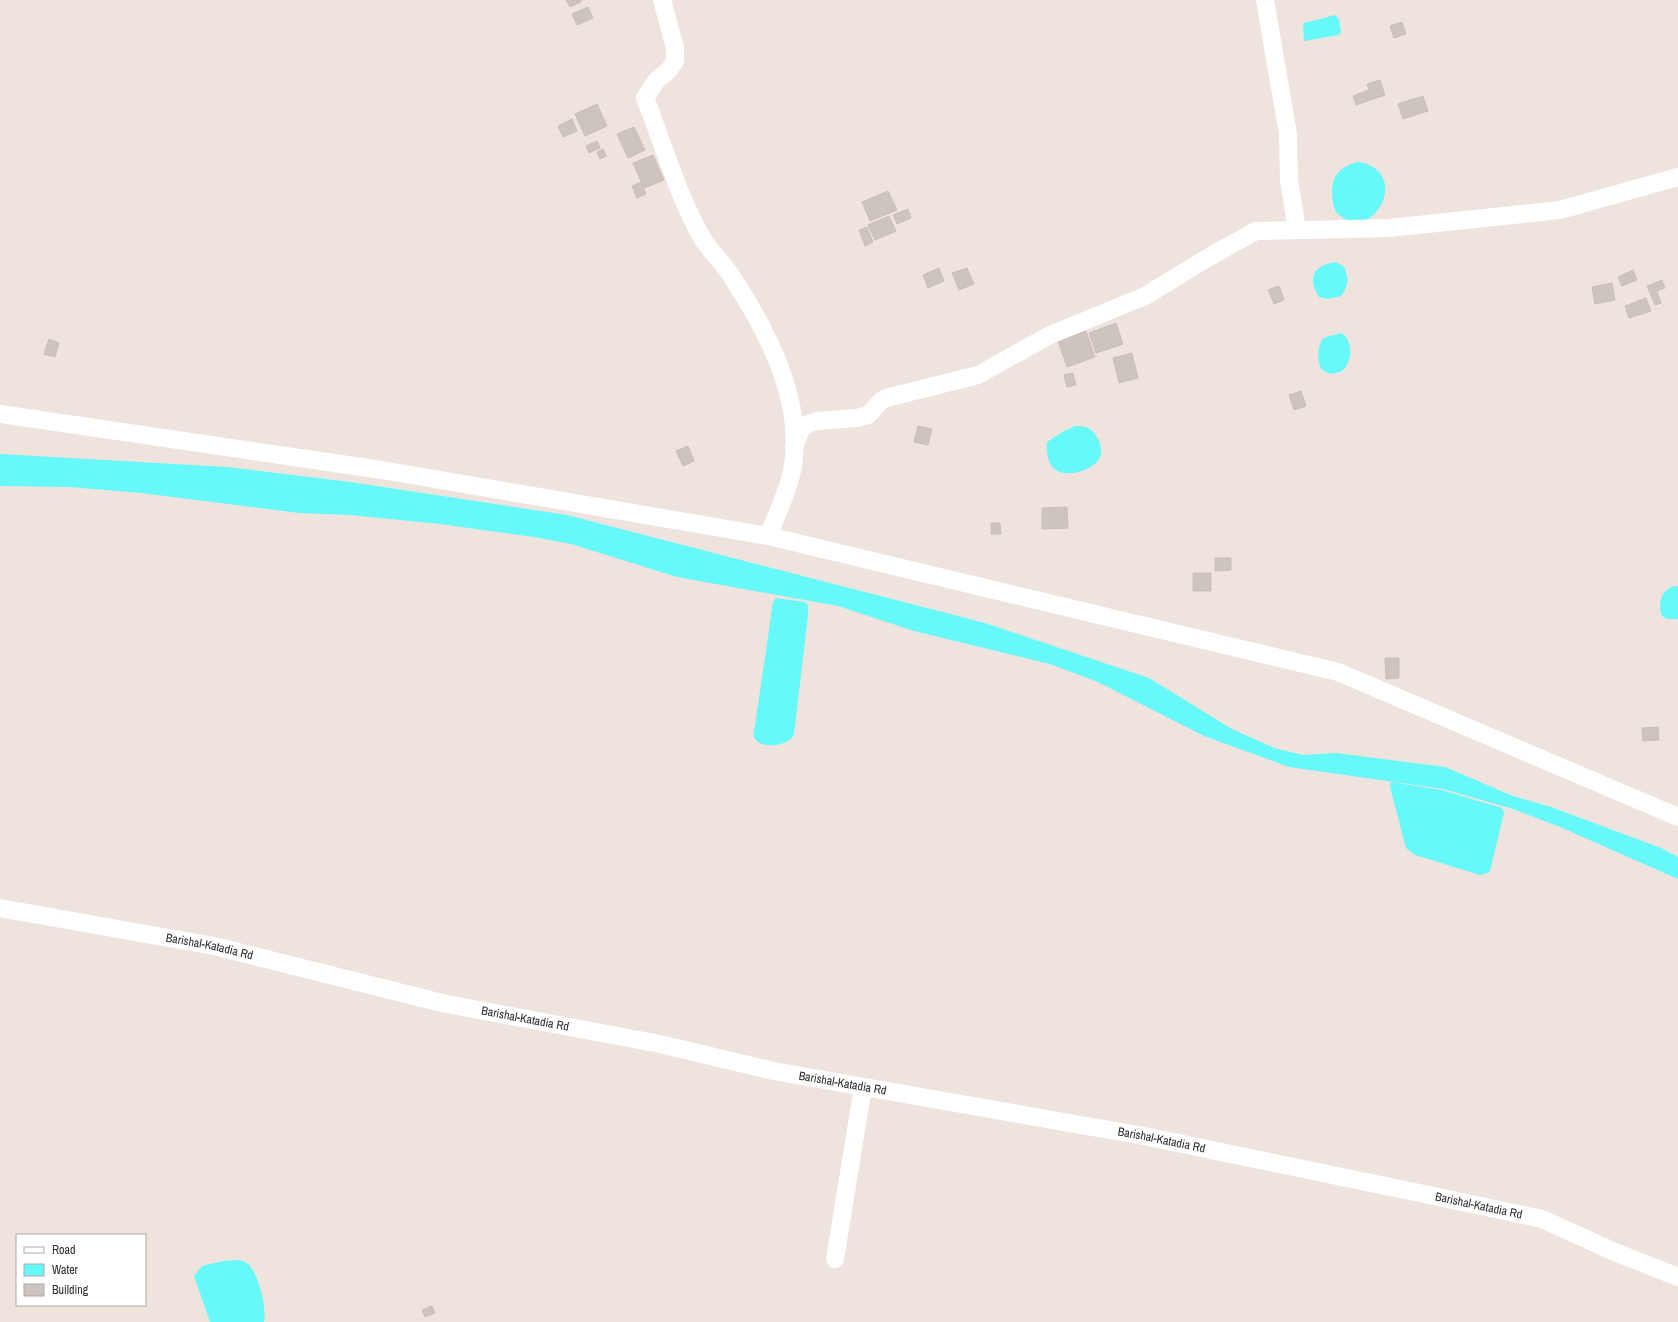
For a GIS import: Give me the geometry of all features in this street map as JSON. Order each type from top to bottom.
[{"type":"street","points":[[662,0],[674,48],[675,61],[669,70],[656,82],[645,98],[691,216],[705,242],[734,281],[770,343],[783,374],[794,424],[794,447],[789,482],[768,536]]},
{"type":"street","points":[[1265,0],[1288,134],[1289,180],[1297,230]]},
{"type":"street","points":[[794,447],[801,429],[806,424],[816,421],[857,418],[868,415],[880,402],[886,398],[978,375],[1048,336],[1145,296],[1209,256],[1256,231],[1389,228],[1560,210],[1678,177]]},
{"type":"street","points":[[0,414],[382,470],[768,536],[1338,672],[1678,817]]},
{"type":"street","name":"Barishal-Katadia Rd","points":[[0,908],[214,946],[442,1002],[660,1044],[773,1072],[1144,1136],[1542,1220],[1617,1254],[1678,1277]]},
{"type":"street","points":[[835,1259],[863,1087]]},
{"type":"water","points":[[1335,15],[1339,19],[1341,32],[1339,35],[1304,41],[1304,23]]},
{"type":"water","points":[[1357,162],[1374,168],[1383,178],[1385,190],[1382,203],[1374,214],[1363,221],[1351,221],[1337,213],[1333,202],[1332,188],[1337,174],[1350,164]]},
{"type":"water","points":[[1336,262],[1344,267],[1346,271],[1346,288],[1341,296],[1328,299],[1319,297],[1313,284],[1314,274],[1317,269],[1322,266]]},
{"type":"water","points":[[1341,333],[1345,336],[1350,346],[1349,358],[1344,369],[1340,372],[1330,374],[1321,369],[1318,357],[1319,349],[1323,338]]},
{"type":"water","points":[[1075,426],[1083,426],[1094,432],[1100,443],[1101,455],[1091,467],[1086,469],[1067,473],[1055,470],[1048,459],[1047,442]]},
{"type":"water","points":[[0,454],[227,467],[350,482],[567,515],[985,623],[1149,678],[1232,729],[1274,748],[1303,755],[1336,753],[1445,767],[1513,796],[1551,807],[1661,848],[1678,857],[1678,879],[1560,827],[1513,809],[1443,789],[1289,767],[1204,736],[1098,682],[1050,664],[914,631],[838,606],[677,577],[571,544],[534,537],[440,524],[350,515],[299,513],[141,493],[69,487],[0,486]]},
{"type":"water","points":[[1678,586],[1678,619],[1667,619],[1662,616],[1660,606],[1662,596],[1671,587]]},
{"type":"water","points":[[776,598],[805,602],[808,605],[808,615],[794,735],[783,743],[767,745],[756,740],[753,734],[773,602]]},
{"type":"water","points":[[1391,782],[1441,790],[1502,808],[1504,813],[1490,871],[1480,875],[1415,855],[1406,848],[1390,787]]},
{"type":"water","points":[[237,1260],[245,1262],[250,1266],[258,1280],[263,1298],[265,1316],[264,1322],[210,1322],[194,1276],[202,1266],[223,1261]]},
{"type":"building","points":[[566,0],[581,0],[581,2],[570,7]]},
{"type":"building","points":[[588,7],[593,18],[577,25],[572,14]]},
{"type":"building","points":[[1402,22],[1406,34],[1394,38],[1390,26]]},
{"type":"building","points":[[1380,80],[1385,95],[1356,105],[1353,96],[1369,90],[1367,84]]},
{"type":"building","points":[[1423,96],[1428,111],[1403,119],[1398,104]]},
{"type":"building","points":[[597,104],[607,126],[585,136],[575,114]]},
{"type":"building","points":[[572,119],[577,131],[563,137],[558,126]]},
{"type":"building","points":[[634,127],[645,150],[628,158],[617,134]]},
{"type":"building","points":[[597,141],[600,148],[589,153],[586,146]]},
{"type":"building","points":[[603,149],[606,156],[600,159],[597,152]]},
{"type":"building","points":[[653,155],[664,180],[644,188],[633,163]]},
{"type":"building","points":[[641,182],[646,194],[637,198],[632,186]]},
{"type":"building","points":[[888,191],[897,210],[870,221],[862,202]]},
{"type":"building","points":[[908,209],[911,218],[897,224],[893,215]]},
{"type":"building","points":[[889,216],[896,231],[875,240],[868,225]]},
{"type":"building","points":[[867,227],[873,242],[865,246],[859,230]]},
{"type":"building","points":[[939,268],[944,281],[928,288],[923,275]]},
{"type":"building","points":[[967,268],[974,284],[959,290],[952,273]]},
{"type":"building","points":[[1633,270],[1637,280],[1622,286],[1618,277]]},
{"type":"building","points":[[1662,280],[1665,288],[1657,291],[1661,303],[1655,305],[1647,286]]},
{"type":"building","points":[[1612,283],[1615,300],[1595,304],[1592,287]]},
{"type":"building","points":[[1279,286],[1284,300],[1274,304],[1268,290]]},
{"type":"building","points":[[1646,298],[1651,311],[1629,318],[1625,306]]},
{"type":"building","points":[[1116,323],[1123,344],[1096,353],[1089,333]]},
{"type":"building","points":[[1086,331],[1095,357],[1067,367],[1058,341]]},
{"type":"building","points":[[49,339],[59,343],[55,357],[44,354]]},
{"type":"building","points":[[1132,353],[1138,378],[1119,383],[1113,358]]},
{"type":"building","points":[[1073,373],[1076,385],[1067,387],[1064,375]]},
{"type":"building","points":[[1301,391],[1306,406],[1294,410],[1289,395]]},
{"type":"building","points":[[918,426],[932,429],[928,445],[914,442]]},
{"type":"building","points":[[688,446],[694,461],[683,466],[676,451]]},
{"type":"building","points":[[1067,507],[1068,528],[1042,529],[1042,508]]},
{"type":"building","points":[[991,523],[1000,523],[1001,534],[991,534]]},
{"type":"building","points":[[1215,558],[1231,558],[1231,570],[1215,571]]},
{"type":"building","points":[[1193,573],[1211,573],[1211,591],[1193,591]]},
{"type":"building","points":[[1385,658],[1399,658],[1399,678],[1386,679]]},
{"type":"building","points":[[1658,727],[1659,740],[1643,741],[1642,728]]},
{"type":"building","points":[[432,1306],[435,1313],[425,1317],[422,1310]]}]
